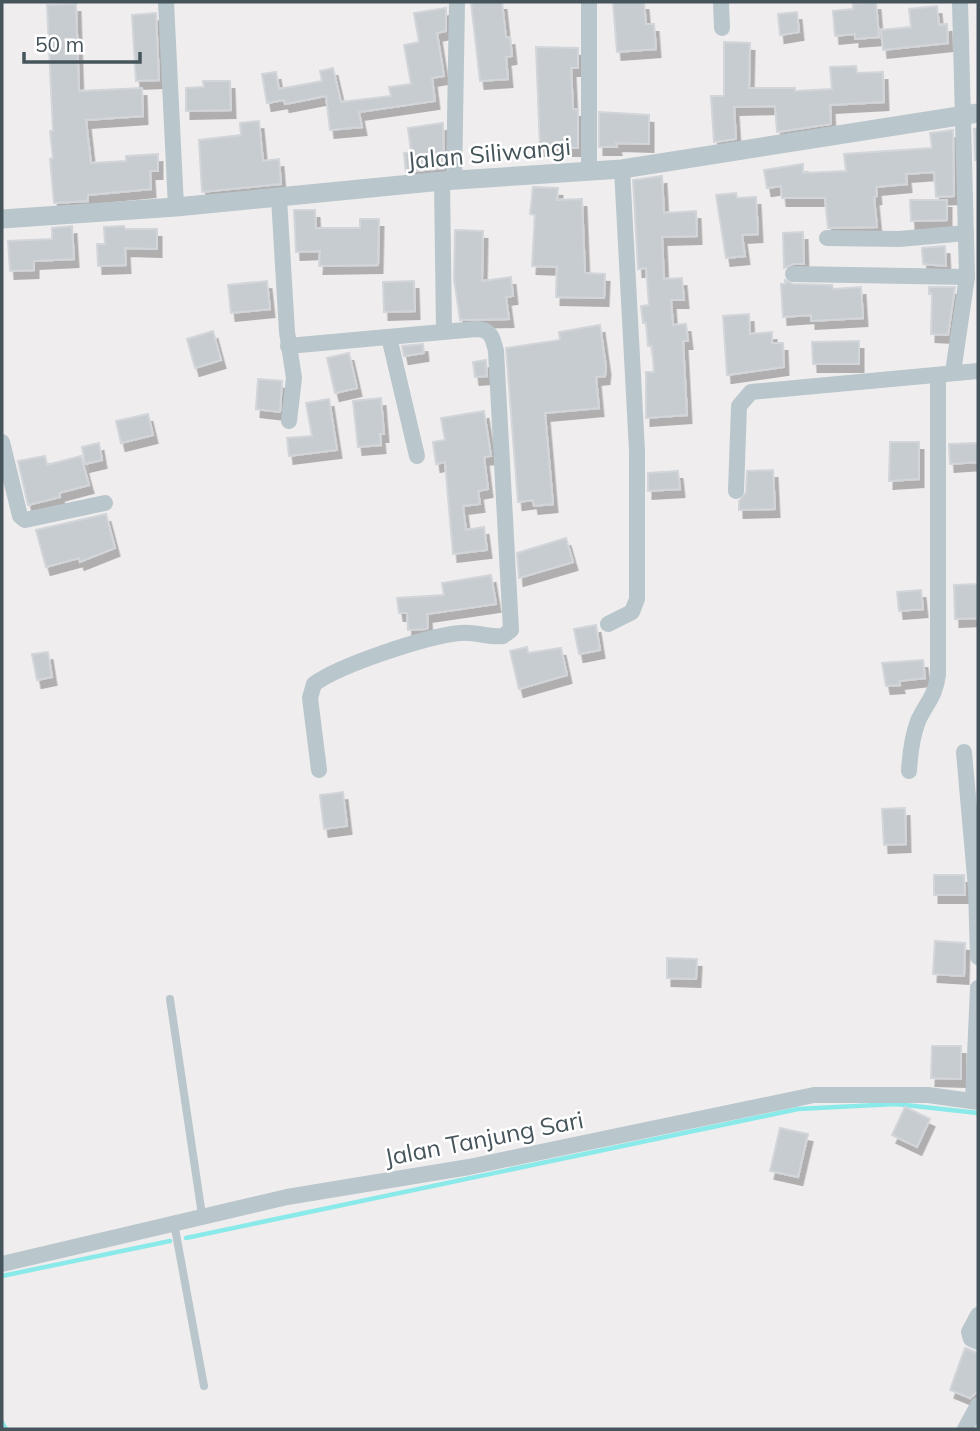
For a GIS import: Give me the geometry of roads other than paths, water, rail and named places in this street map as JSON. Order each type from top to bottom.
[{"type":"street","points":[[166,2],[176,207]]},
{"type":"street","points":[[444,331],[457,2]]},
{"type":"street","points":[[589,2],[589,170]]},
{"type":"street","points":[[721,2],[722,28]]},
{"type":"street","points":[[909,771],[919,719],[936,694],[945,374],[967,277],[971,115],[960,2]]},
{"type":"street","name":"Jalan Siliwangi","points":[[2,219],[622,169],[971,115]]},
{"type":"street","points":[[608,624],[632,612],[638,599],[636,451],[622,169]]},
{"type":"street","points":[[279,198],[288,346],[294,378],[289,421]]},
{"type":"street","points":[[827,238],[899,239],[967,233]]},
{"type":"street","points":[[793,274],[967,277]]},
{"type":"street","points":[[288,346],[485,329],[494,340],[511,630],[503,636],[472,633],[438,637],[321,679],[311,689],[310,698],[319,770]]},
{"type":"street","points":[[390,337],[417,456]]},
{"type":"street","points":[[736,491],[739,406],[751,392],[978,371]]},
{"type":"street","points":[[2,442],[20,516],[25,520],[105,503]]},
{"type":"street","points":[[964,752],[976,888],[978,957]]},
{"type":"street","points":[[976,1102],[978,988]]},
{"type":"street","name":"Jalan Tanjung Sari","points":[[2,1264],[287,1197],[470,1167],[814,1095],[928,1094],[976,1102]]},
{"type":"street","points":[[978,1315],[970,1332],[971,1339],[978,1342]]},
{"type":"street","points":[[965,1429],[978,1405]]},
{"type":"lane","points":[[170,999],[202,1215]]},
{"type":"lane","points":[[174,1223],[204,1386]]},
{"type":"waterway","points":[[186,1238],[798,1109],[896,1104],[978,1113]]},
{"type":"waterway","points":[[2,1276],[170,1241]]},
{"type":"waterway","points":[[2,1422],[6,1429]]}]
